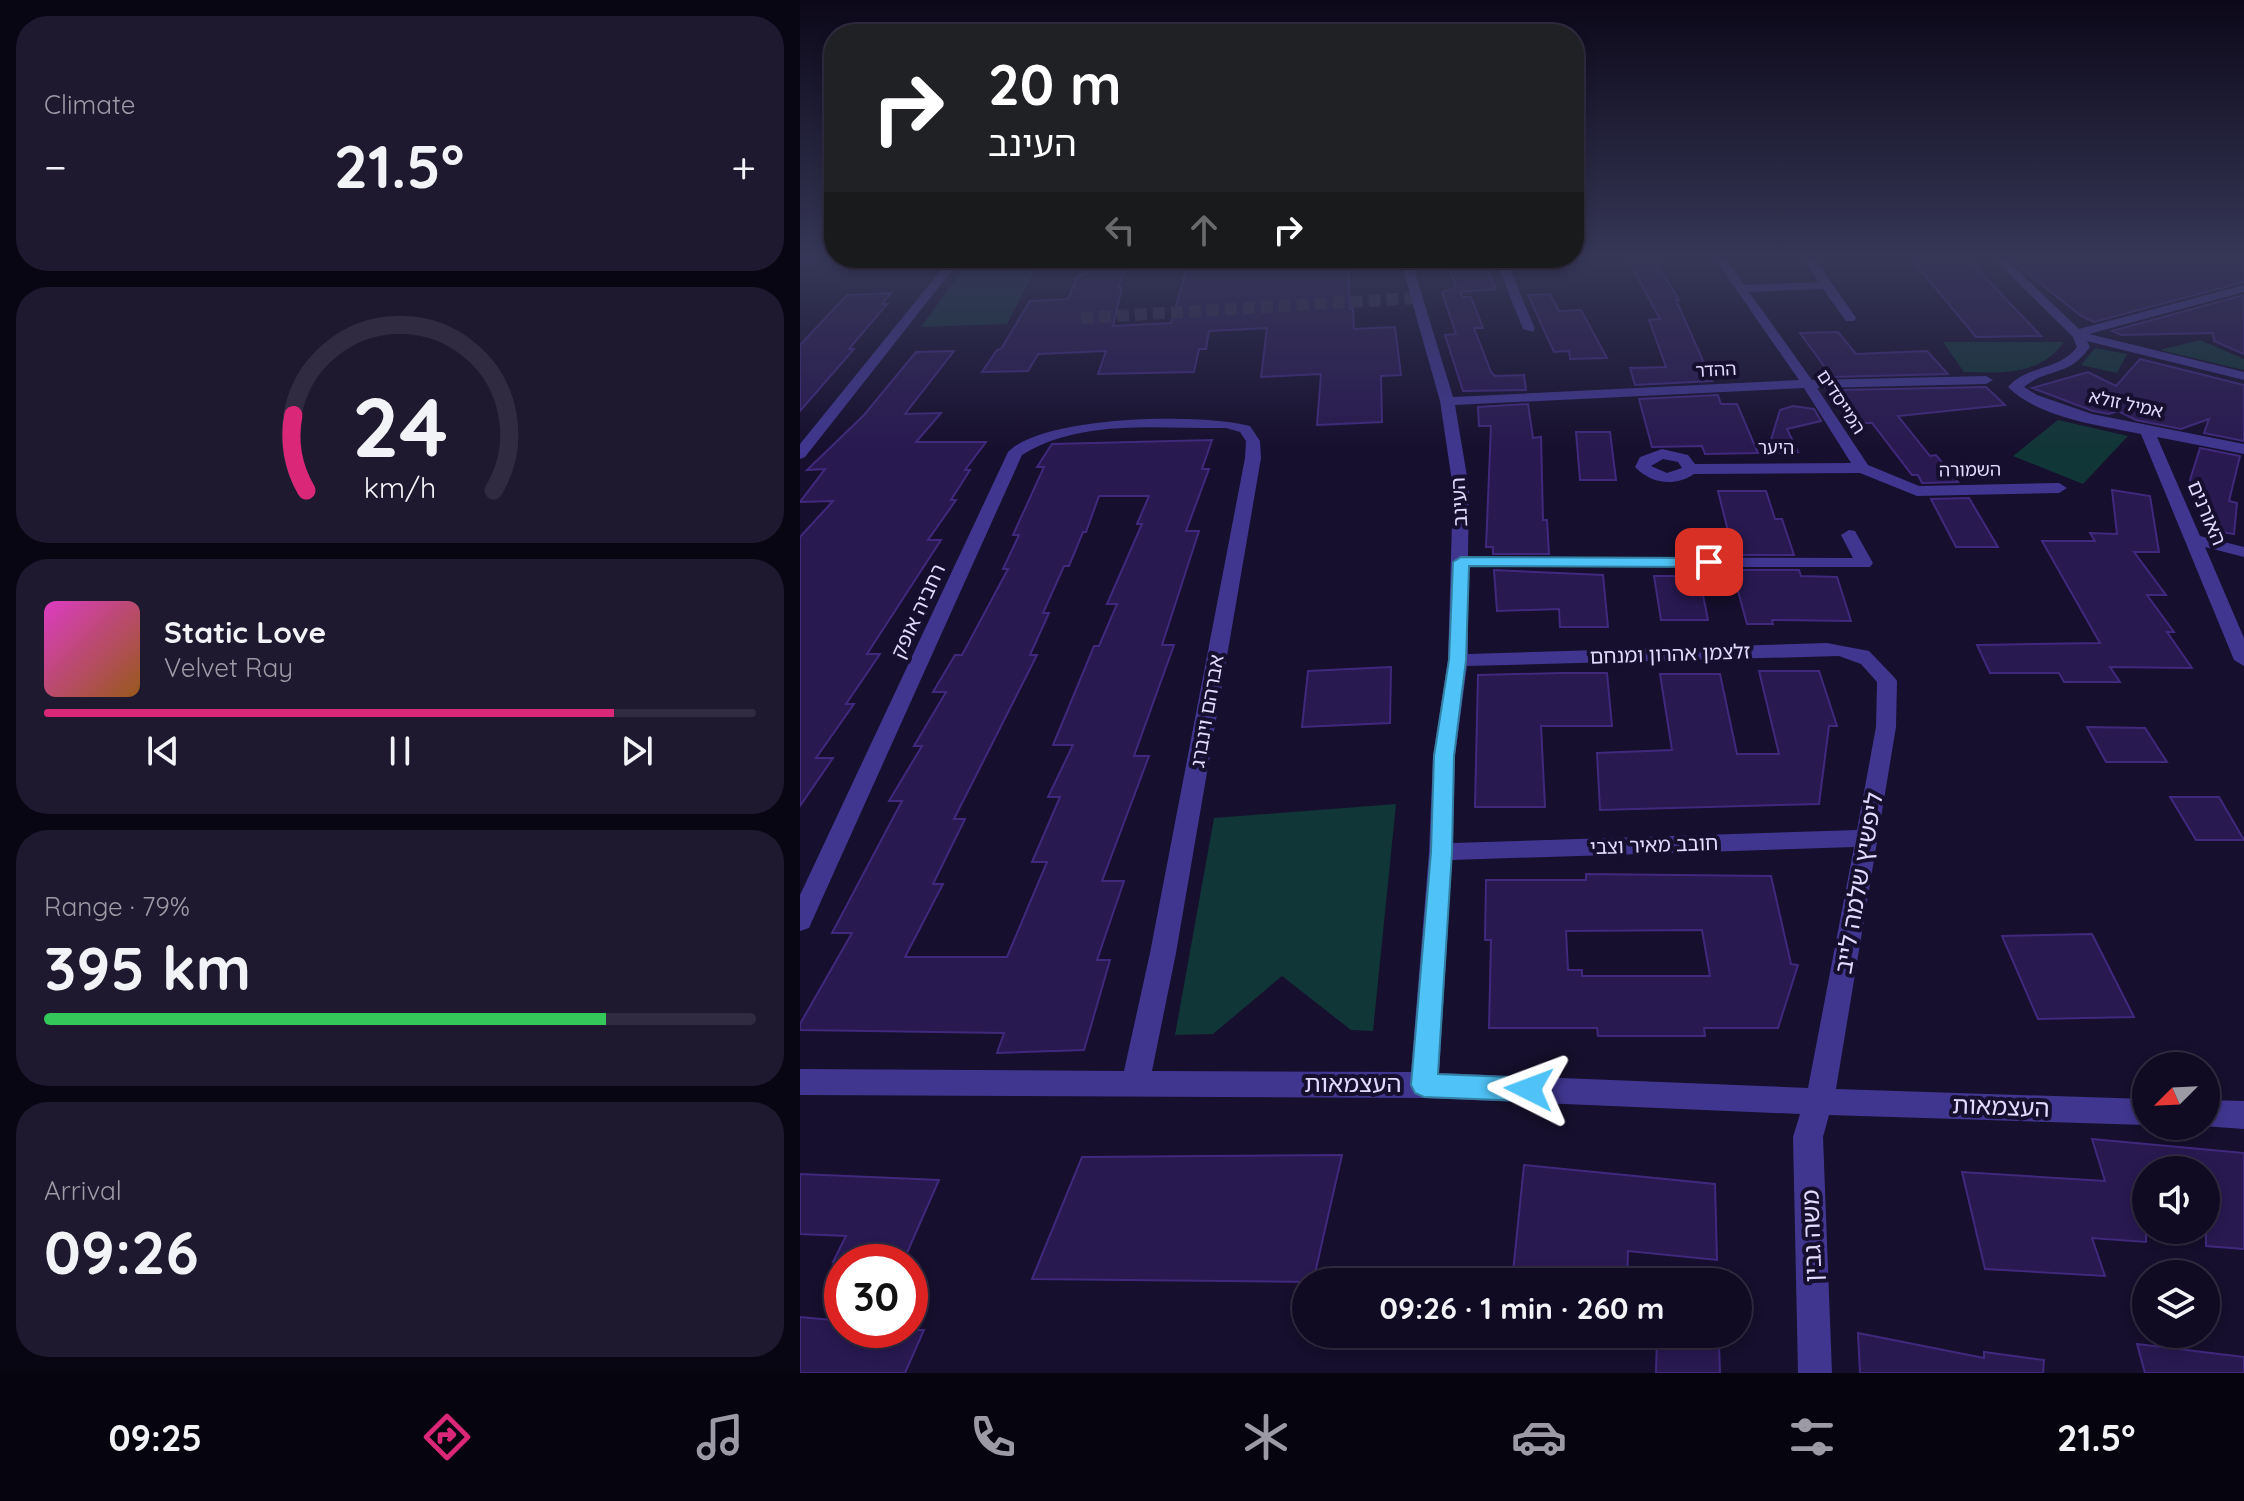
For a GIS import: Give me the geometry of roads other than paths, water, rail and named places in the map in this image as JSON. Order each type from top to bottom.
[{"type":"street","points":[[800,454],[905,323]]},
{"type":"street","name":"העינב","points":[[1424,323],[1447,401],[1461,488],[1458,660],[1444,756],[1441,852],[1424,1085]]},
{"type":"street","points":[[1527,323],[1529,329]]},
{"type":"street","name":"המייסדים","points":[[1765,323],[1862,468]]},
{"type":"street","points":[[2066,323],[2078,335],[2244,376]]},
{"type":"street","points":[[2078,335],[2111,323]]},
{"type":"street","name":"אמיל זולא","points":[[2078,335],[2084,347],[2077,358],[2063,368],[2021,380],[2015,387],[2038,403],[2244,449]]},
{"type":"street","name":"ההדר","points":[[1447,401],[1808,384],[1986,380]]},
{"type":"street","name":"אברהם וינברג","points":[[1135,1084],[1163,953],[1253,458],[1253,441],[1245,429],[1227,424],[1155,426]]},
{"type":"street","name":"רחביה אופק","points":[[800,921],[1016,452],[1035,440],[1074,429],[1155,426]]},
{"type":"street","name":"האורנים","points":[[2146,429],[2244,660]]},
{"type":"street","name":"היער","points":[[1690,469],[1862,468]]},
{"type":"street","name":"השמורה","points":[[1862,468],[1917,491],[2059,488]]},
{"type":"street","points":[[1461,562],[1864,563],[1849,535]]},
{"type":"street","points":[[2195,540],[2244,552]]},
{"type":"street","name":"זלצמן אהרון ומנחם","points":[[1458,660],[1827,649],[1853,650],[1867,656],[1877,667]]},
{"type":"street","name":"ליפשיץ שלמה לייב","points":[[1818,1101],[1827,1070],[1886,727],[1887,681],[1877,667]]},
{"type":"street","name":"חובב מאיר וצבי","points":[[1441,852],[1867,838]]},
{"type":"street","name":"העצמאות","points":[[800,1082],[1424,1085],[2132,1112]]},
{"type":"street","name":"משה גבין","points":[[1815,1373],[1808,1137],[1818,1101]]},
{"type":"street","points":[[2220,1114],[2244,1115]]}]
